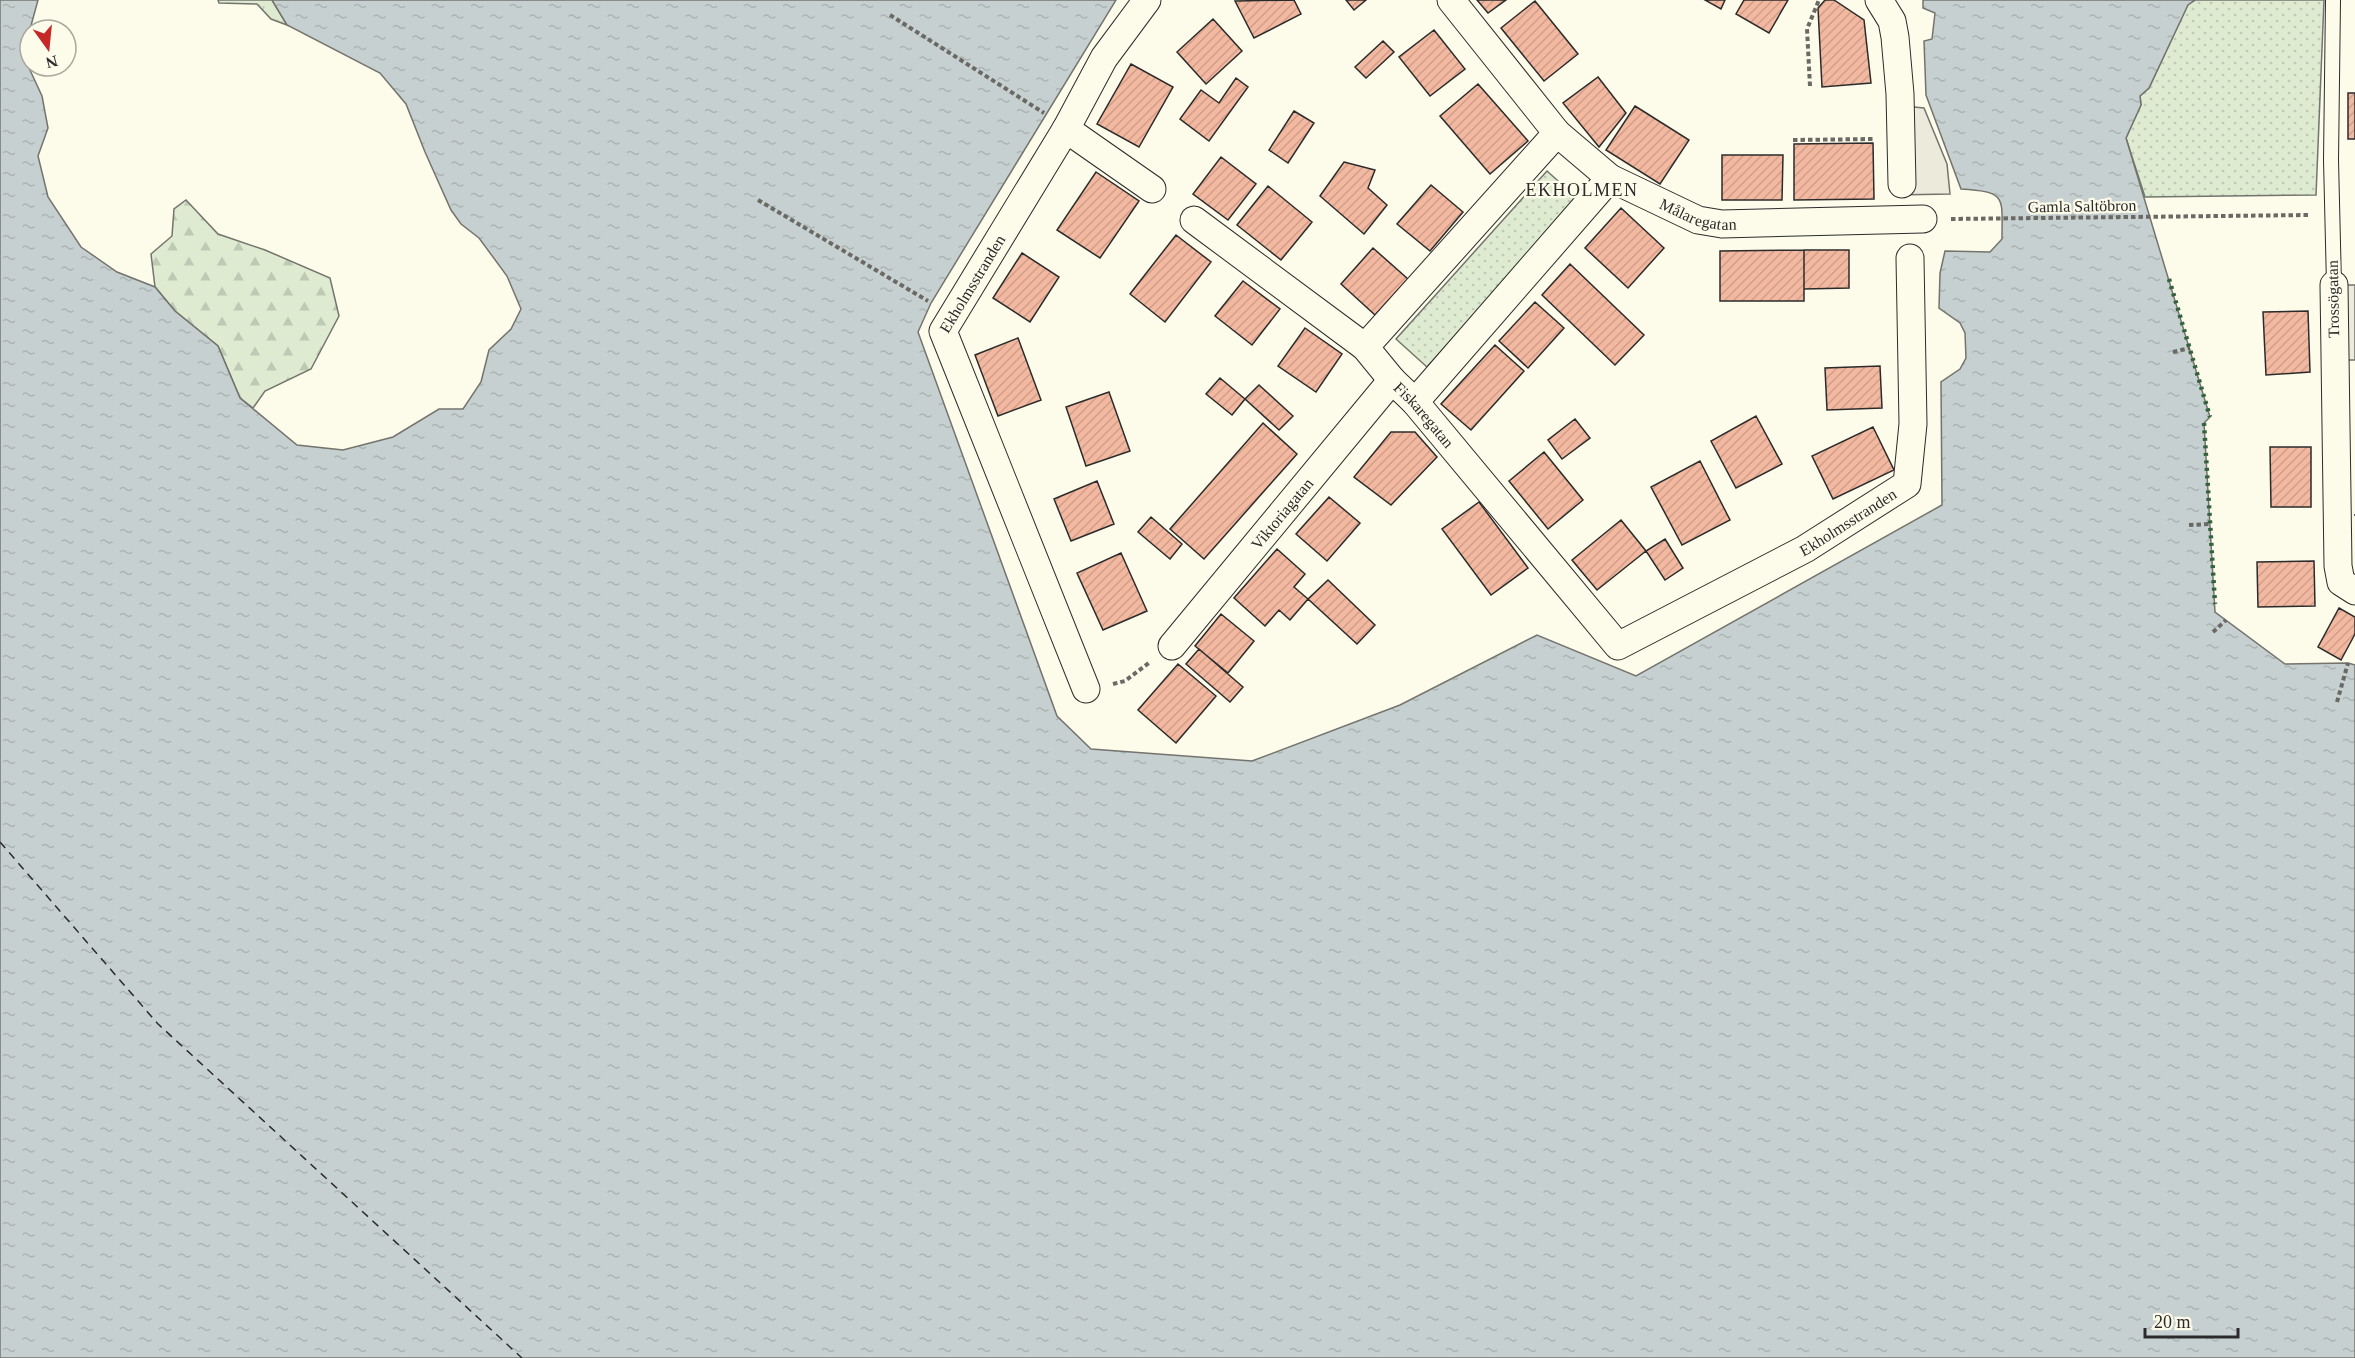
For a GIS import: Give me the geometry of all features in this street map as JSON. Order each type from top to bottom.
[{"type":"street","name":"Ekholmsstranden","points":[[1086,689],[943,331],[1055,121],[1147,0]]},
{"type":"street","name":"Målaregatan","points":[[1451,0],[1557,133],[1610,178],[1698,220],[1722,224],[1923,219]]},
{"type":"street","points":[[1879,0],[1892,21],[1895,37],[1900,94],[1902,184]]},
{"type":"street","points":[[1055,121],[1152,189]]},
{"type":"street","points":[[1365,347],[1557,133]]},
{"type":"street","points":[[1415,402],[1610,178]]},
{"type":"street","name":"Fiskaregatan","points":[[1194,220],[1365,347],[1392,380],[1415,402],[1617,646]]},
{"type":"street","name":"Ekholmsstranden","points":[[1617,646],[1805,549],[1907,484],[1913,424],[1910,258]]},
{"type":"street","name":"Trossögatan","points":[[2334,285],[2345,360],[2338,566],[2341,582],[2355,591]]},
{"type":"street","name":"Viktoriagatan","points":[[1172,646],[1392,380]]},
{"type":"lane","name":"Trossögatan","points":[[2332,0],[2331,215],[2334,285]]},
{"type":"path","points":[[1810,86],[1807,29],[1819,0]]},
{"type":"path","points":[[890,15],[1055,121]]},
{"type":"path","points":[[1793,140],[1901,139]]},
{"type":"path","points":[[758,200],[931,303]]},
{"type":"path","name":"Gamla Saltöbron","points":[[1982,219],[2331,215]]},
{"type":"path","points":[[2173,351],[2190,348]]},
{"type":"path","points":[[2189,525],[2210,524]]},
{"type":"path","points":[[2213,632],[2226,620]]},
{"type":"path","points":[[2337,702],[2348,663]]},
{"type":"green space","points":[[218,0],[272,0],[287,25],[271,19],[257,4],[219,3]]},
{"type":"green space","points":[[2195,0],[2324,0],[2316,195],[2145,197],[2126,138],[2141,105],[2140,96],[2149,88],[2188,4]]},
{"type":"green space","points":[[1547,171],[1578,199],[1427,367],[1396,339]]},
{"type":"green space","points":[[186,200],[218,234],[265,250],[330,278],[339,316],[311,369],[265,391],[253,408],[240,398],[218,346],[175,311],[155,287],[151,254],[172,236],[174,209]]},
{"type":"shaded area","points":[[1893,105],[1924,108],[1947,164],[1950,194],[1894,195]]},
{"type":"shaded area","points":[[2334,285],[2355,285],[2355,360],[2335,360]]},
{"type":"water","points":[[0,0],[38,0],[33,18],[18,18],[18,78],[34,78],[42,96],[48,128],[38,156],[48,197],[81,247],[117,272],[155,287],[175,311],[218,346],[240,398],[297,445],[343,450],[393,437],[439,409],[463,409],[481,382],[489,350],[511,329],[521,309],[507,276],[479,238],[461,224],[451,210],[406,104],[380,73],[287,25],[272,0],[1116,0],[931,303],[918,332],[1057,716],[1091,749],[1252,761],[1400,705],[1537,635],[1636,676],[1942,505],[1941,382],[1960,369],[1966,358],[1965,333],[1960,323],[1939,308],[1940,273],[1945,251],[1990,252],[2002,239],[2002,213],[1999,199],[1994,195],[1961,189],[1926,95],[1924,41],[1932,39],[1935,13],[1923,8],[1923,0],[2195,0],[2188,5],[2149,88],[2140,96],[2141,105],[2126,138],[2210,417],[2204,423],[2215,612],[2285,664],[2348,663],[2355,665],[2355,1358],[0,1358]]},
{"type":"building","points":[[1294,0],[1301,14],[1254,38],[1235,1]]},
{"type":"building","points":[[1346,0],[1366,0],[1354,10]]},
{"type":"building","points":[[1477,0],[1506,0],[1488,13]]},
{"type":"building","points":[[1705,0],[1725,0],[1721,9]]},
{"type":"building","points":[[1744,0],[1788,0],[1769,33],[1736,14]]},
{"type":"building","points":[[1825,0],[1834,0],[1864,20],[1871,83],[1822,87],[1818,8]]},
{"type":"building","points":[[1535,1],[1578,54],[1544,81],[1501,28]]},
{"type":"building","points":[[1213,19],[1242,51],[1206,84],[1177,52]]},
{"type":"building","points":[[1434,30],[1465,69],[1430,96],[1399,57]]},
{"type":"building","points":[[1383,41],[1394,52],[1366,78],[1355,67]]},
{"type":"building","points":[[1131,64],[1173,87],[1139,147],[1097,124]]},
{"type":"building","points":[[1598,77],[1626,113],[1599,147],[1563,103]]},
{"type":"building","points":[[1236,78],[1248,87],[1209,141],[1180,119],[1201,90],[1219,103]]},
{"type":"building","points":[[1478,84],[1528,141],[1490,174],[1440,116]]},
{"type":"building","points":[[2348,93],[2355,93],[2355,139],[2348,139]]},
{"type":"building","points":[[1635,106],[1689,140],[1660,184],[1606,150]]},
{"type":"building","points":[[1294,111],[1314,123],[1288,163],[1269,150]]},
{"type":"building","points":[[1873,143],[1874,199],[1794,200],[1794,144]]},
{"type":"building","points":[[1722,155],[1783,155],[1782,200],[1722,200]]},
{"type":"building","points":[[1221,157],[1256,184],[1228,220],[1193,194]]},
{"type":"building","points":[[1344,162],[1375,170],[1368,188],[1387,205],[1364,234],[1320,196]]},
{"type":"building","points":[[1096,172],[1139,201],[1100,258],[1057,230]]},
{"type":"building","points":[[1431,185],[1463,212],[1430,251],[1397,224]]},
{"type":"building","points":[[1268,186],[1312,222],[1281,260],[1237,225]]},
{"type":"building","points":[[1621,208],[1664,248],[1628,288],[1585,248]]},
{"type":"building","points":[[1176,235],[1211,262],[1165,322],[1130,294]]},
{"type":"building","points":[[1373,248],[1408,279],[1375,315],[1341,284]]},
{"type":"building","points":[[1804,250],[1849,250],[1849,288],[1804,289]]},
{"type":"building","points":[[1804,250],[1804,301],[1720,301],[1720,251]]},
{"type":"building","points":[[1022,253],[1059,277],[1030,322],[993,298]]},
{"type":"building","points":[[1570,264],[1644,335],[1615,365],[1542,295]]},
{"type":"building","points":[[1243,281],[1280,309],[1252,345],[1215,316]]},
{"type":"building","points":[[1535,302],[1564,328],[1528,368],[1499,341]]},
{"type":"building","points":[[2308,311],[2310,372],[2266,375],[2263,312]]},
{"type":"building","points":[[1305,328],[1342,354],[1316,392],[1278,366]]},
{"type":"building","points":[[1018,338],[1041,400],[998,416],[975,355]]},
{"type":"building","points":[[1495,345],[1524,371],[1471,430],[1441,404]]},
{"type":"building","points":[[1880,366],[1882,408],[1827,410],[1825,368]]},
{"type":"building","points":[[1220,378],[1245,399],[1232,415],[1206,394]]},
{"type":"building","points":[[1259,385],[1293,416],[1279,430],[1245,399]]},
{"type":"building","points":[[1109,392],[1130,451],[1086,466],[1066,407]]},
{"type":"building","points":[[1756,416],[1782,464],[1736,488],[1711,441]]},
{"type":"building","points":[[1575,419],[1590,438],[1562,459],[1548,440]]},
{"type":"building","points":[[1263,423],[1297,454],[1204,559],[1170,529]]},
{"type":"building","points":[[1873,427],[1894,470],[1833,499],[1812,456]]},
{"type":"building","points":[[1391,432],[1415,432],[1437,457],[1391,505],[1354,477]]},
{"type":"building","points":[[2270,447],[2311,447],[2311,507],[2271,507]]},
{"type":"building","points":[[1544,452],[1583,500],[1548,529],[1509,481]]},
{"type":"building","points":[[1700,461],[1730,520],[1682,545],[1651,487]]},
{"type":"building","points":[[1097,481],[1114,524],[1071,541],[1054,499]]},
{"type":"building","points":[[1329,497],[1360,523],[1327,561],[1296,534]]},
{"type":"building","points":[[1479,502],[1528,568],[1491,595],[1442,529]]},
{"type":"building","points":[[1151,517],[1182,544],[1170,559],[1138,532]]},
{"type":"building","points":[[1621,520],[1646,551],[1597,590],[1572,560]]},
{"type":"building","points":[[1665,539],[1683,568],[1665,580],[1646,551]]},
{"type":"building","points":[[1277,549],[1305,574],[1294,587],[1308,599],[1290,620],[1279,610],[1265,626],[1234,598]]},
{"type":"building","points":[[1121,553],[1147,611],[1103,630],[1077,573]]},
{"type":"building","points":[[2314,561],[2315,606],[2258,607],[2257,562]]},
{"type":"building","points":[[1328,580],[1375,625],[1357,644],[1308,599]]},
{"type":"building","points":[[2339,608],[2355,617],[2355,634],[2341,660],[2318,647]]},
{"type":"building","points":[[1221,614],[1254,641],[1228,673],[1195,646]]},
{"type":"building","points":[[1199,649],[1243,687],[1230,702],[1186,664]]},
{"type":"building","points":[[1178,664],[1216,696],[1176,743],[1138,710]]},
{"type":"ferry route","points":[[0,842],[158,1024],[522,1358]]},
{"type":"hedge","points":[[2169,279],[2210,417]]},
{"type":"hedge","points":[[2204,423],[2215,604]]},
{"type":"district","name":"EKHOLMEN","points":[[1582,190]]}]
